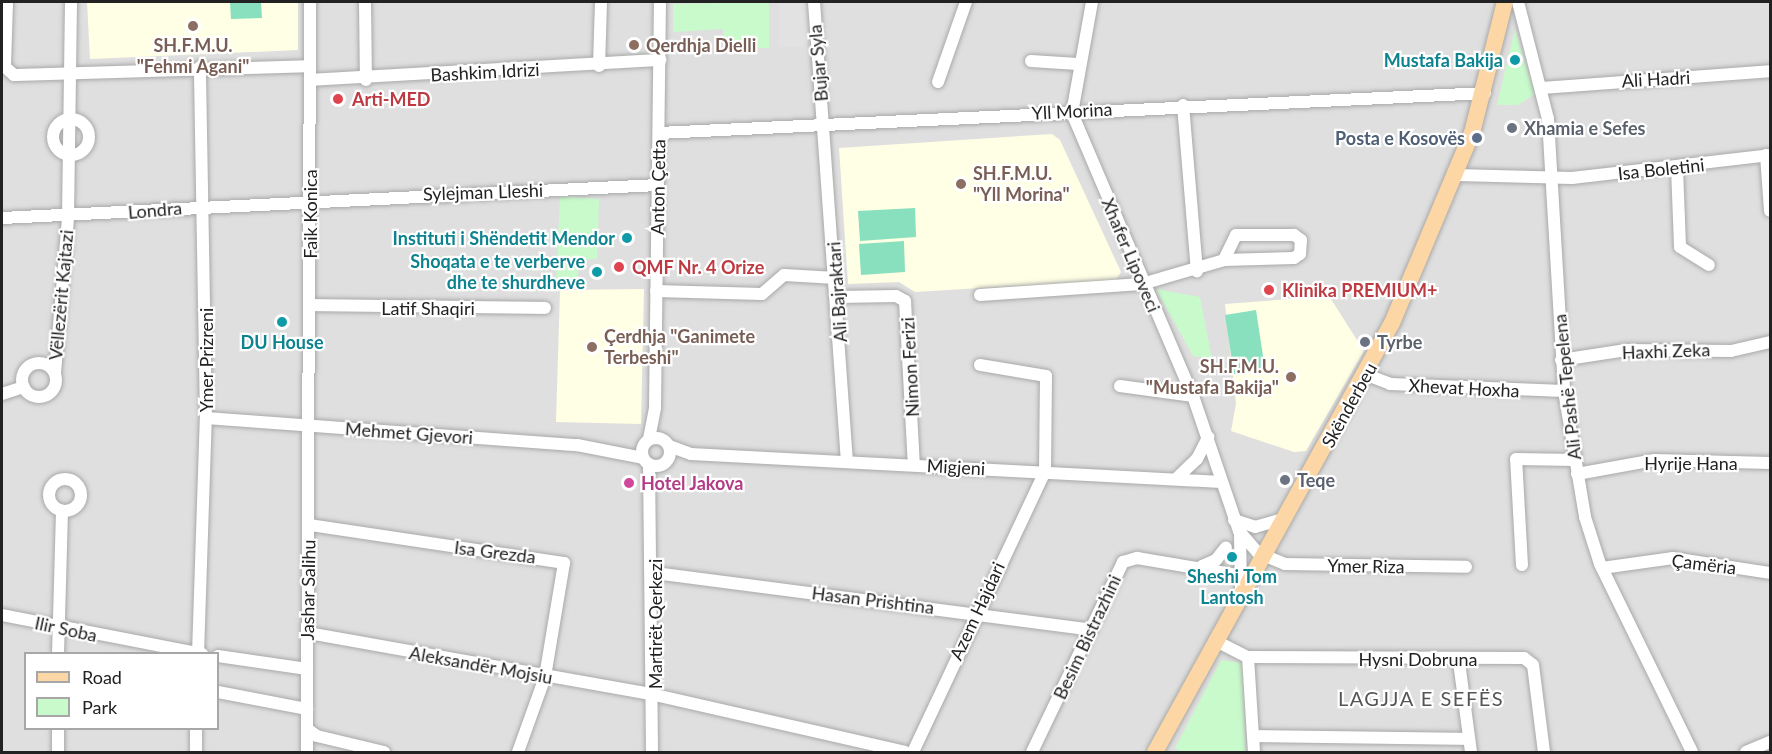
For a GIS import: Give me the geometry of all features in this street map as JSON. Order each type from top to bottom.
[{"type":"main road","name":"Skënderbeu","points":[[1166,753],[1265,557],[1367,375],[1456,175],[1485,93],[1505,2]]},
{"type":"main road","name":"Skënderbeu","points":[[1155,753],[1220,643],[1240,593],[1265,557]]},
{"type":"street","points":[[8,2],[5,67],[14,75],[200,67],[309,66]]},
{"type":"street","name":"Vëllezërit Kajtazi","points":[[54,373],[45,365],[31,366],[23,378],[24,387],[31,395],[47,395],[55,386],[54,373],[68,217],[66,120],[71,2]]},
{"type":"street","name":"Faik Konica","points":[[310,2],[311,427]]},
{"type":"street","points":[[365,2],[366,80]]},
{"type":"street","points":[[599,66],[601,2]]},
{"type":"street","name":"Anton Çetta","points":[[652,456],[655,408],[660,2]]},
{"type":"street","name":"Bujar Syla","points":[[814,2],[824,124]]},
{"type":"street","points":[[938,82],[966,2]]},
{"type":"street","points":[[1072,113],[1078,64],[1092,2]]},
{"type":"street","name":"Ali Pashë Tepelena","points":[[1518,2],[1541,88],[1552,175],[1561,360],[1577,474],[1602,568],[1692,753]]},
{"type":"street","name":"Bashkim Idrizi","points":[[310,80],[366,80],[599,66],[660,60]]},
{"type":"street","points":[[1030,61],[1078,64]]},
{"type":"street","name":"Ymer Prizreni","points":[[199,652],[206,418],[205,206],[200,67]]},
{"type":"street","name":"Ali Hadri","points":[[1541,88],[1770,71]]},
{"type":"street","name":"Yll Morina","points":[[659,133],[1072,113],[1183,105],[1485,93]]},
{"type":"street","points":[[1183,105],[1197,271]]},
{"type":"street","name":"Xhafer Lipoveci","points":[[1072,113],[1142,284],[1193,396],[1237,526],[1265,557]]},
{"type":"street","points":[[66,120],[83,124],[89,140],[78,154],[66,155]]},
{"type":"street","name":"Ali Bajraktari","points":[[824,124],[838,297],[847,460]]},
{"type":"street","points":[[1768,155],[1770,211]]},
{"type":"street","name":"Isa Boletini","points":[[1552,175],[1572,178],[1677,168],[1768,155]]},
{"type":"street","points":[[1677,168],[1680,247],[1709,265]]},
{"type":"street","points":[[1456,175],[1552,175]]},
{"type":"street","name":"Sylejman Lleshi","points":[[309,199],[658,185]]},
{"type":"street","name":"Londra","points":[[2,218],[68,217],[309,199]]},
{"type":"street","points":[[980,295],[1142,284],[1197,271],[1224,260],[1296,258],[1301,240],[1294,235],[1236,235],[1224,260]]},
{"type":"street","points":[[656,291],[762,294],[784,275],[836,278]]},
{"type":"street","name":"Nimon Ferizi","points":[[838,297],[896,296],[905,302],[914,465]]},
{"type":"street","name":"Latif Shaqiri","points":[[311,305],[545,308]]},
{"type":"street","name":"Haxhi Zeka","points":[[1561,360],[1626,350],[1731,351],[1770,342]]},
{"type":"street","points":[[980,365],[1046,376],[1045,472]]},
{"type":"street","name":"Xhevat Hoxha","points":[[1367,375],[1414,386],[1564,391]]},
{"type":"street","points":[[1120,386],[1193,396]]},
{"type":"street","points":[[2,394],[24,387]]},
{"type":"street","name":"Anton Çetta","points":[[655,408],[665,443]]},
{"type":"street","name":"Mehmet Gjevori","points":[[206,418],[612,449],[652,456]]},
{"type":"street","name":"Jashar Salihu","points":[[307,753],[311,427]]},
{"type":"street","points":[[1176,479],[1197,459],[1208,437]]},
{"type":"street","points":[[652,456],[665,443]]},
{"type":"street","name":"Migjeni","points":[[652,456],[665,443],[691,454]]},
{"type":"street","name":"Migjeni","points":[[652,456],[691,454],[847,460],[1221,482]]},
{"type":"street","name":"Martirët Qerkezi","points":[[652,456],[655,695],[652,753]]},
{"type":"street","points":[[1522,564],[1516,459],[1575,460]]},
{"type":"street","name":"Hyrije Hana","points":[[1577,474],[1654,460],[1770,463]]},
{"type":"street","name":"Azem Hajdari","points":[[913,753],[975,613],[1045,472]]},
{"type":"street","points":[[58,652],[62,511]]},
{"type":"street","points":[[1240,593],[1244,566],[1237,526],[1268,526],[1287,517]]},
{"type":"street","name":"Isa Grezda","points":[[310,525],[564,563],[545,677]]},
{"type":"street","points":[[1202,566],[1226,547]]},
{"type":"street","name":"Ymer Riza","points":[[1265,557],[1285,564],[1466,567]]},
{"type":"street","name":"Çamëria","points":[[1602,568],[1673,558],[1770,573]]},
{"type":"street","name":"Besim Bistrazhini","points":[[1032,753],[1127,560],[1202,566]]},
{"type":"street","points":[[1202,566],[1232,574]]},
{"type":"street","name":"Hasan Prishtina","points":[[654,573],[975,613],[1091,630]]},
{"type":"street","name":"Ilir Soba","points":[[2,615],[59,628],[193,652]]},
{"type":"street","name":"Aleksandër Mojsiu","points":[[308,633],[655,695],[905,753]]},
{"type":"street","name":"Hysni Dobruna","points":[[1220,643],[1248,657],[1458,662],[1524,658],[1533,665],[1544,753]]},
{"type":"street","points":[[219,656],[307,669]]},
{"type":"street","points":[[1248,657],[1256,736],[1254,753]]},
{"type":"street","points":[[1458,662],[1471,753]]},
{"type":"street","points":[[518,753],[545,677]]},
{"type":"street","points":[[219,692],[307,709]]},
{"type":"street","points":[[307,729],[317,736],[384,753]]},
{"type":"street","points":[[58,730],[58,753]]},
{"type":"street","points":[[196,730],[196,753]]},
{"type":"street","points":[[1256,736],[1469,740]]},
{"type":"street","points":[[1746,753],[1770,742]]},
{"type":"shaded area","points":[[2,2],[1770,2],[1770,752],[2,752]]},
{"type":"shaded area","name":"SH.F.M.U. \"Fehmi Agani\"","points":[[87,2],[298,2],[298,50],[90,59]]},
{"type":"shaded area","points":[[779,2],[810,2],[810,38],[803,47],[778,47]]},
{"type":"shaded area","name":"SH.F.M.U. \"Yll Morina\"","points":[[1052,134],[1060,140],[1121,272],[1116,280],[915,292],[899,282],[848,284],[839,148]]},
{"type":"shaded area","points":[[1241,233],[1303,233],[1303,252],[1240,251]]},
{"type":"shaded area","points":[[644,289],[641,424],[556,422],[560,290]]},
{"type":"shaded area","name":"SH.F.M.U. \"Mustafa Bakija\"","points":[[1329,296],[1364,351],[1306,451],[1294,452],[1231,431],[1236,404],[1225,304]]},
{"type":"green space","points":[[230,2],[261,2],[262,18],[231,19]]},
{"type":"green space","points":[[769,2],[769,48],[724,47],[723,29],[673,32],[673,4]]},
{"type":"green space","points":[[1515,29],[1535,94],[1518,105],[1497,105]]},
{"type":"green space","points":[[560,196],[599,199],[597,259],[580,260],[576,283],[556,283]]},
{"type":"green space","points":[[915,208],[916,237],[860,241],[858,211]]},
{"type":"green space","points":[[904,241],[905,272],[861,275],[859,244]]},
{"type":"green space","points":[[1156,289],[1200,297],[1212,359],[1193,356]]},
{"type":"green space","points":[[1256,310],[1265,369],[1234,374],[1225,315]]},
{"type":"green space","points":[[1221,660],[1244,663],[1245,752],[1183,752],[1175,748]]},
{"type":"place","name":"SH.F.M.U. \"Fehmi Agani\"","points":[[193,26]]},
{"type":"place","name":"Qerdhja Dielli","points":[[634,45]]},
{"type":"place","name":"Mustafa Bakija","points":[[1515,60]]},
{"type":"place","name":"Arti-MED","points":[[338,99]]},
{"type":"place","name":"Xhamia e Sefes","points":[[1512,128]]},
{"type":"place","name":"Posta e Kosovës","points":[[1477,138]]},
{"type":"place","name":"SH.F.M.U. \"Yll Morina\"","points":[[961,184]]},
{"type":"place","name":"Instituti i Shëndetit Mendor","points":[[627,238]]},
{"type":"place","name":"QMF Nr. 4 Orize","points":[[619,267]]},
{"type":"place","name":"Shoqata e te verberve dhe te shurdheve","points":[[597,272]]},
{"type":"place","name":"Klinika PREMIUM+","points":[[1269,290]]},
{"type":"place","name":"DU House","points":[[282,322]]},
{"type":"place","name":"Tyrbe","points":[[1365,342]]},
{"type":"place","name":"Çerdhja \"Ganimete Terbeshi\"","points":[[592,347]]},
{"type":"place","name":"SH.F.M.U. \"Mustafa Bakija\"","points":[[1291,377]]},
{"type":"place","name":"Teqe","points":[[1285,480]]},
{"type":"place","name":"Hotel Jakova","points":[[629,483]]},
{"type":"place","name":"Sheshi Tom Lantosh","points":[[1232,557]]},
{"type":"district","name":"LAGJJA E SEFËS","points":[[1421,698]]}]
